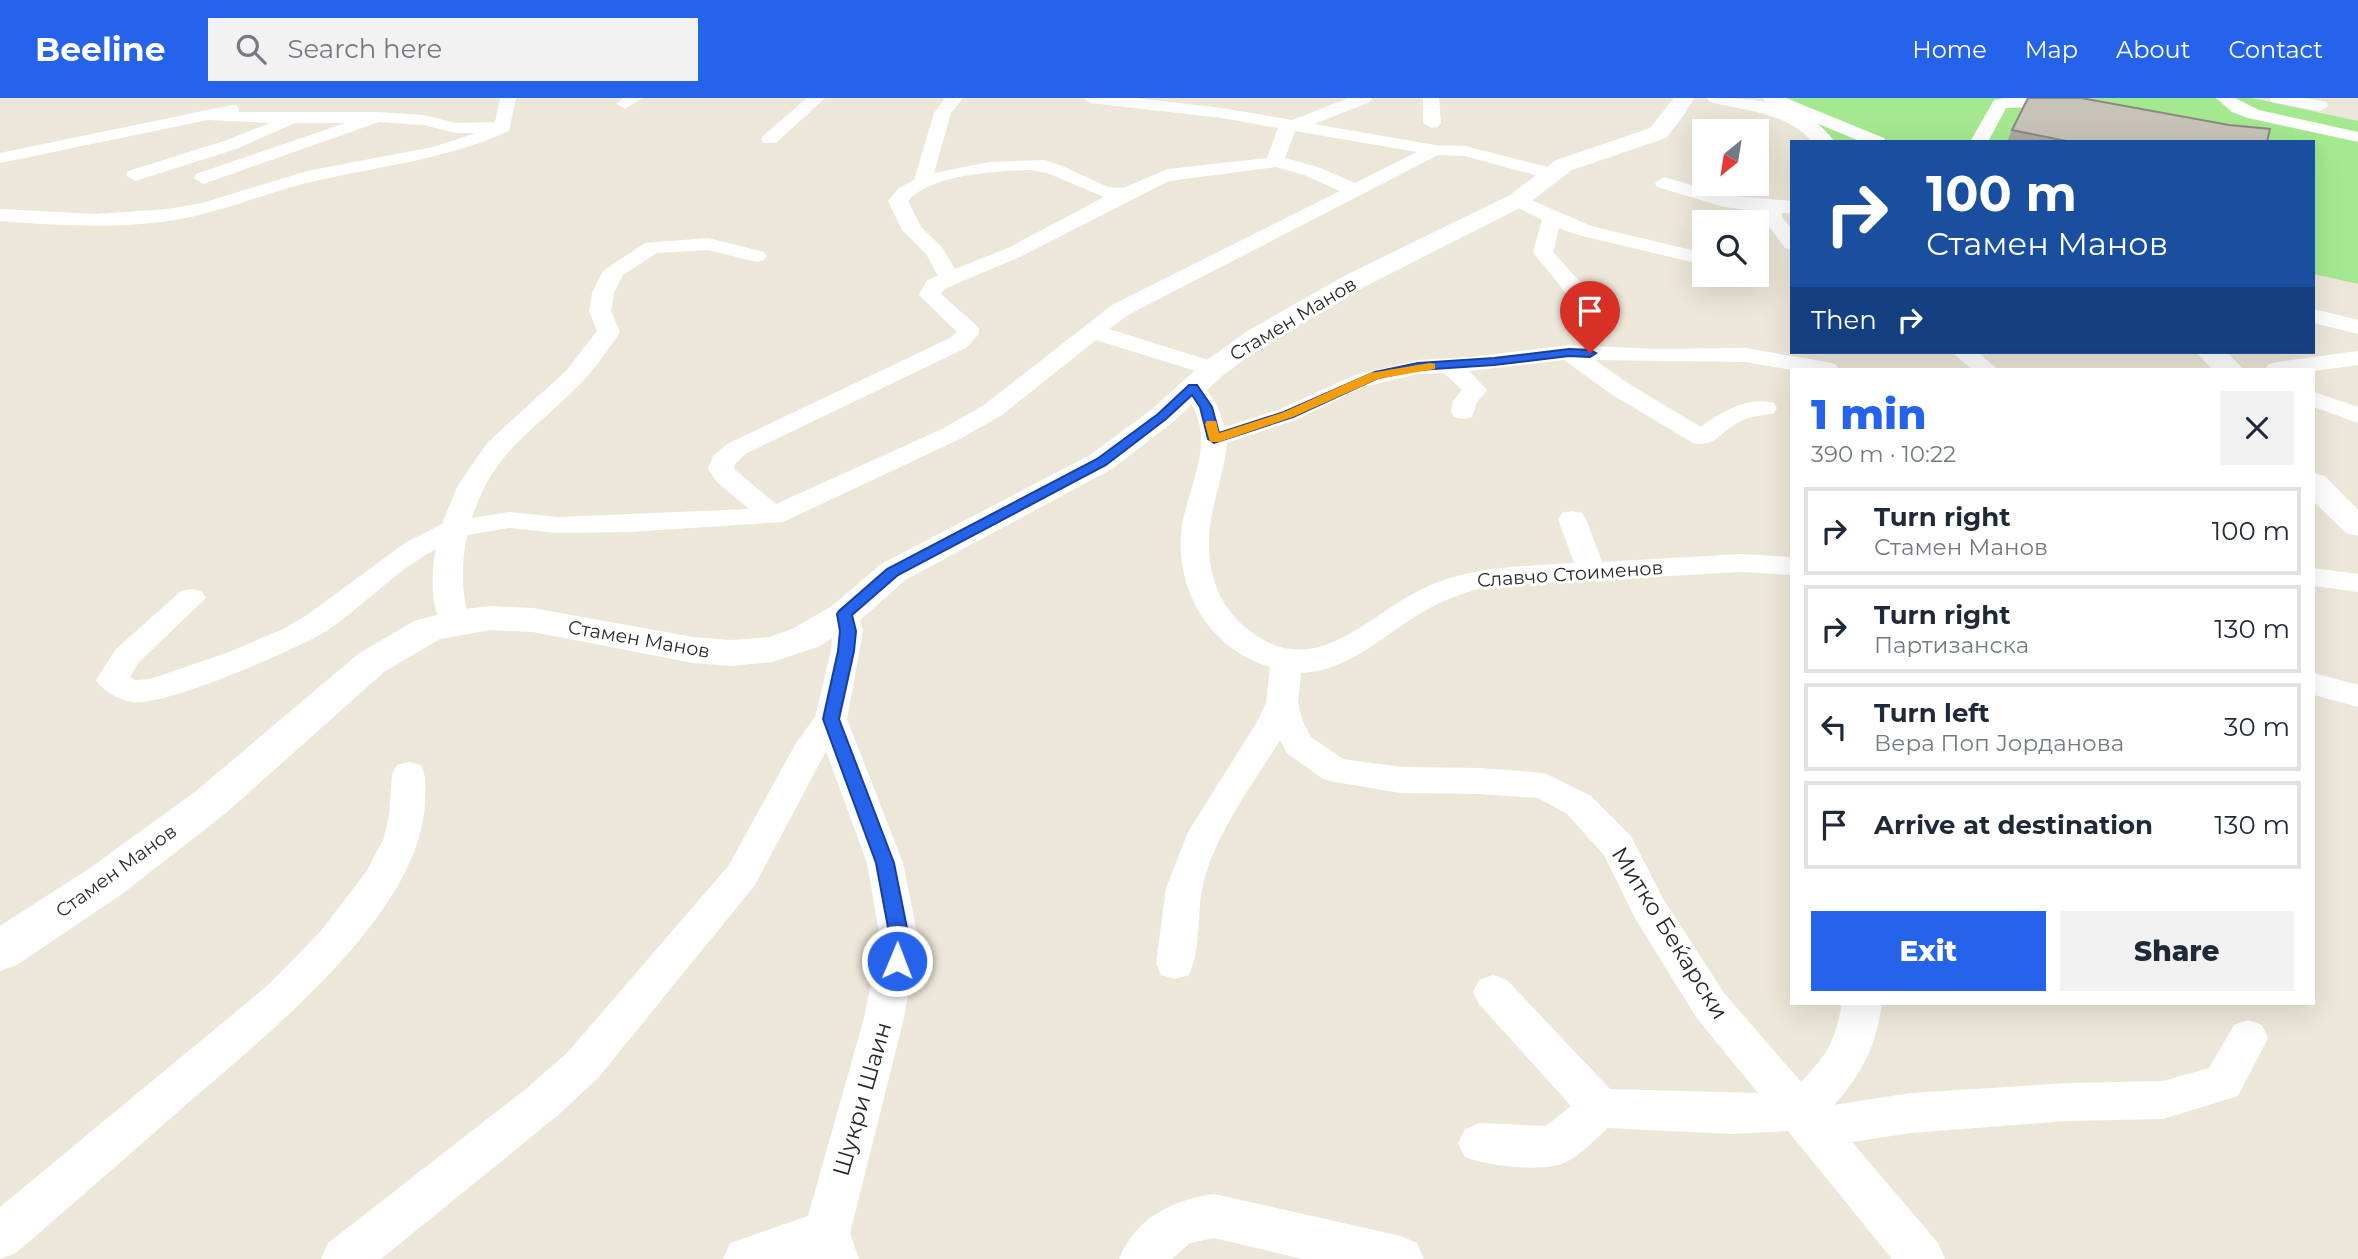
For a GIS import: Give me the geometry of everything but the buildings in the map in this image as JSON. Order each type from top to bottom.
[{"type":"street","points":[[0,158],[212,116],[265,98]]},
{"type":"street","points":[[135,175],[230,145],[296,118],[326,98]]},
{"type":"street","points":[[503,127],[508,98]]},
{"type":"street","points":[[770,139],[817,98]]},
{"type":"street","points":[[923,182],[926,157],[937,132],[940,114],[955,98]]},
{"type":"street","points":[[1091,98],[1190,108],[1434,150],[1465,151],[1553,174]]},
{"type":"street","points":[[1275,161],[1284,133],[1293,124],[1364,98]]},
{"type":"street","points":[[1431,98],[1432,123]]},
{"type":"street","points":[[1717,98],[1782,114],[1817,135],[1848,130]]},
{"type":"street","points":[[1771,98],[1873,140]]},
{"type":"street","points":[[2224,98],[2238,108],[2254,114],[2358,137]]},
{"type":"street","points":[[2277,98],[2320,106]]},
{"type":"street","points":[[1980,140],[2000,104],[2007,101],[2034,102],[2087,111]]},
{"type":"street","points":[[1681,104],[1745,105]]},
{"type":"street","name":"Стамен Манов","points":[[0,951],[106,881],[211,802],[371,663],[427,630],[455,622],[491,618],[533,620],[693,650],[731,653],[772,649],[805,638],[845,614],[892,572],[1101,462],[1259,336],[1333,293],[1518,200],[1564,165],[1658,133],[1681,104]]},
{"type":"street","points":[[212,116],[378,117],[423,120],[456,128],[503,127]]},
{"type":"street","points":[[203,178],[378,117]]},
{"type":"street","points":[[0,215],[61,220],[150,216],[189,211],[322,174],[402,161],[456,148],[503,127]]},
{"type":"street","points":[[191,598],[127,656],[113,680],[133,691],[152,690],[240,659],[294,636],[318,622],[415,549],[453,529],[509,520],[571,525],[753,519],[773,516],[951,434],[993,410],[1091,331],[1149,293],[1434,150]]},
{"type":"street","points":[[773,516],[726,475],[721,469],[722,462],[736,449],[958,343],[968,334],[968,328],[930,295],[935,285],[1026,247],[1159,177],[1264,165],[1275,161],[1311,171],[1356,191]]},
{"type":"street","points":[[950,279],[935,251],[912,229],[898,201],[900,196],[923,182],[986,168],[1034,164],[1056,170],[1091,187],[1125,194]]},
{"type":"street","points":[[1664,183],[1724,201],[1782,207]]},
{"type":"street","points":[[1518,200],[1585,231],[1692,256]]},
{"type":"street","points":[[1782,207],[1772,217],[1790,241]]},
{"type":"street","points":[[1552,218],[1543,252],[1553,267],[1574,284],[1583,304]]},
{"type":"street","points":[[455,622],[451,613],[448,565],[453,529],[472,484],[497,447],[570,381],[609,332],[600,311],[603,293],[614,271],[652,247],[708,244],[757,256]]},
{"type":"street","points":[[2315,316],[2358,327]]},
{"type":"street","points":[[1091,331],[1203,378],[1206,407],[1214,439],[1289,414],[1375,376],[1418,367],[1569,352],[1656,356],[1745,355],[1821,368]]},
{"type":"street","points":[[1569,352],[1620,389],[1702,438],[1732,415],[1765,408]]},
{"type":"street","points":[[1966,354],[1984,368]]},
{"type":"street","points":[[2212,354],[2228,368]]},
{"type":"street","points":[[2284,368],[2358,358]]},
{"type":"street","points":[[1450,365],[1475,390],[1465,401],[1463,412]]},
{"type":"street","points":[[2315,399],[2358,416]]},
{"type":"street","name":"Славчо Стоименов","points":[[1214,439],[1198,513],[1195,563],[1208,606],[1229,632],[1251,649],[1286,660],[1304,662],[1322,659],[1352,646],[1404,610],[1461,583],[1498,576],[1741,563],[1790,566]]},
{"type":"street","points":[[2315,484],[2339,511],[2358,526]]},
{"type":"street","points":[[1572,519],[1592,573]]},
{"type":"street","points":[[2315,577],[2358,583]]},
{"type":"street","points":[[344,1259],[542,1102],[583,1065],[742,875],[808,752],[831,719],[846,651],[848,631],[845,614]]},
{"type":"street","name":"Митко Беќарски","points":[[1286,660],[1282,703],[1299,745],[1335,770],[1401,780],[1479,781],[1544,786],[1579,805],[1618,846],[1648,907],[1710,1004],[1922,1259]]},
{"type":"street","points":[[2315,684],[2358,696]]},
{"type":"street","points":[[1175,963],[1184,888],[1200,842],[1273,724],[1282,703]]},
{"type":"street","name":"Шукри Шаин","points":[[831,719],[885,863],[899,938],[897,961],[884,1018],[840,1176],[832,1246]]},
{"type":"street","points":[[0,1237],[281,998],[316,963],[359,910],[403,836],[409,774]]},
{"type":"street","points":[[1493,992],[1600,1108]]},
{"type":"street","points":[[1808,1120],[1857,1037],[1862,1005]]},
{"type":"street","points":[[1480,1143],[1553,1147],[1600,1108],[1808,1120],[2068,1102],[2163,1100],[2223,1083],[2248,1038]]},
{"type":"street","points":[[1142,1259],[1166,1232],[1182,1220],[1214,1216],[1401,1259]]},
{"type":"street","points":[[746,1259],[832,1246]]},
{"type":"green space","points":[[1765,98],[2252,98],[2358,121],[2358,284],[2315,274],[2315,140],[1831,140]]},
{"type":"slow traffic","points":[[1211,424],[1214,439],[1289,414],[1355,382],[1430,366]]},
{"type":"route","points":[[897,961],[899,938],[885,863],[831,719],[846,651],[848,631],[845,614],[892,572],[1101,462],[1129,443],[1193,388],[1206,407],[1214,439],[1259,426],[1355,382],[1375,376],[1418,367],[1494,362],[1569,352],[1590,353]]}]
